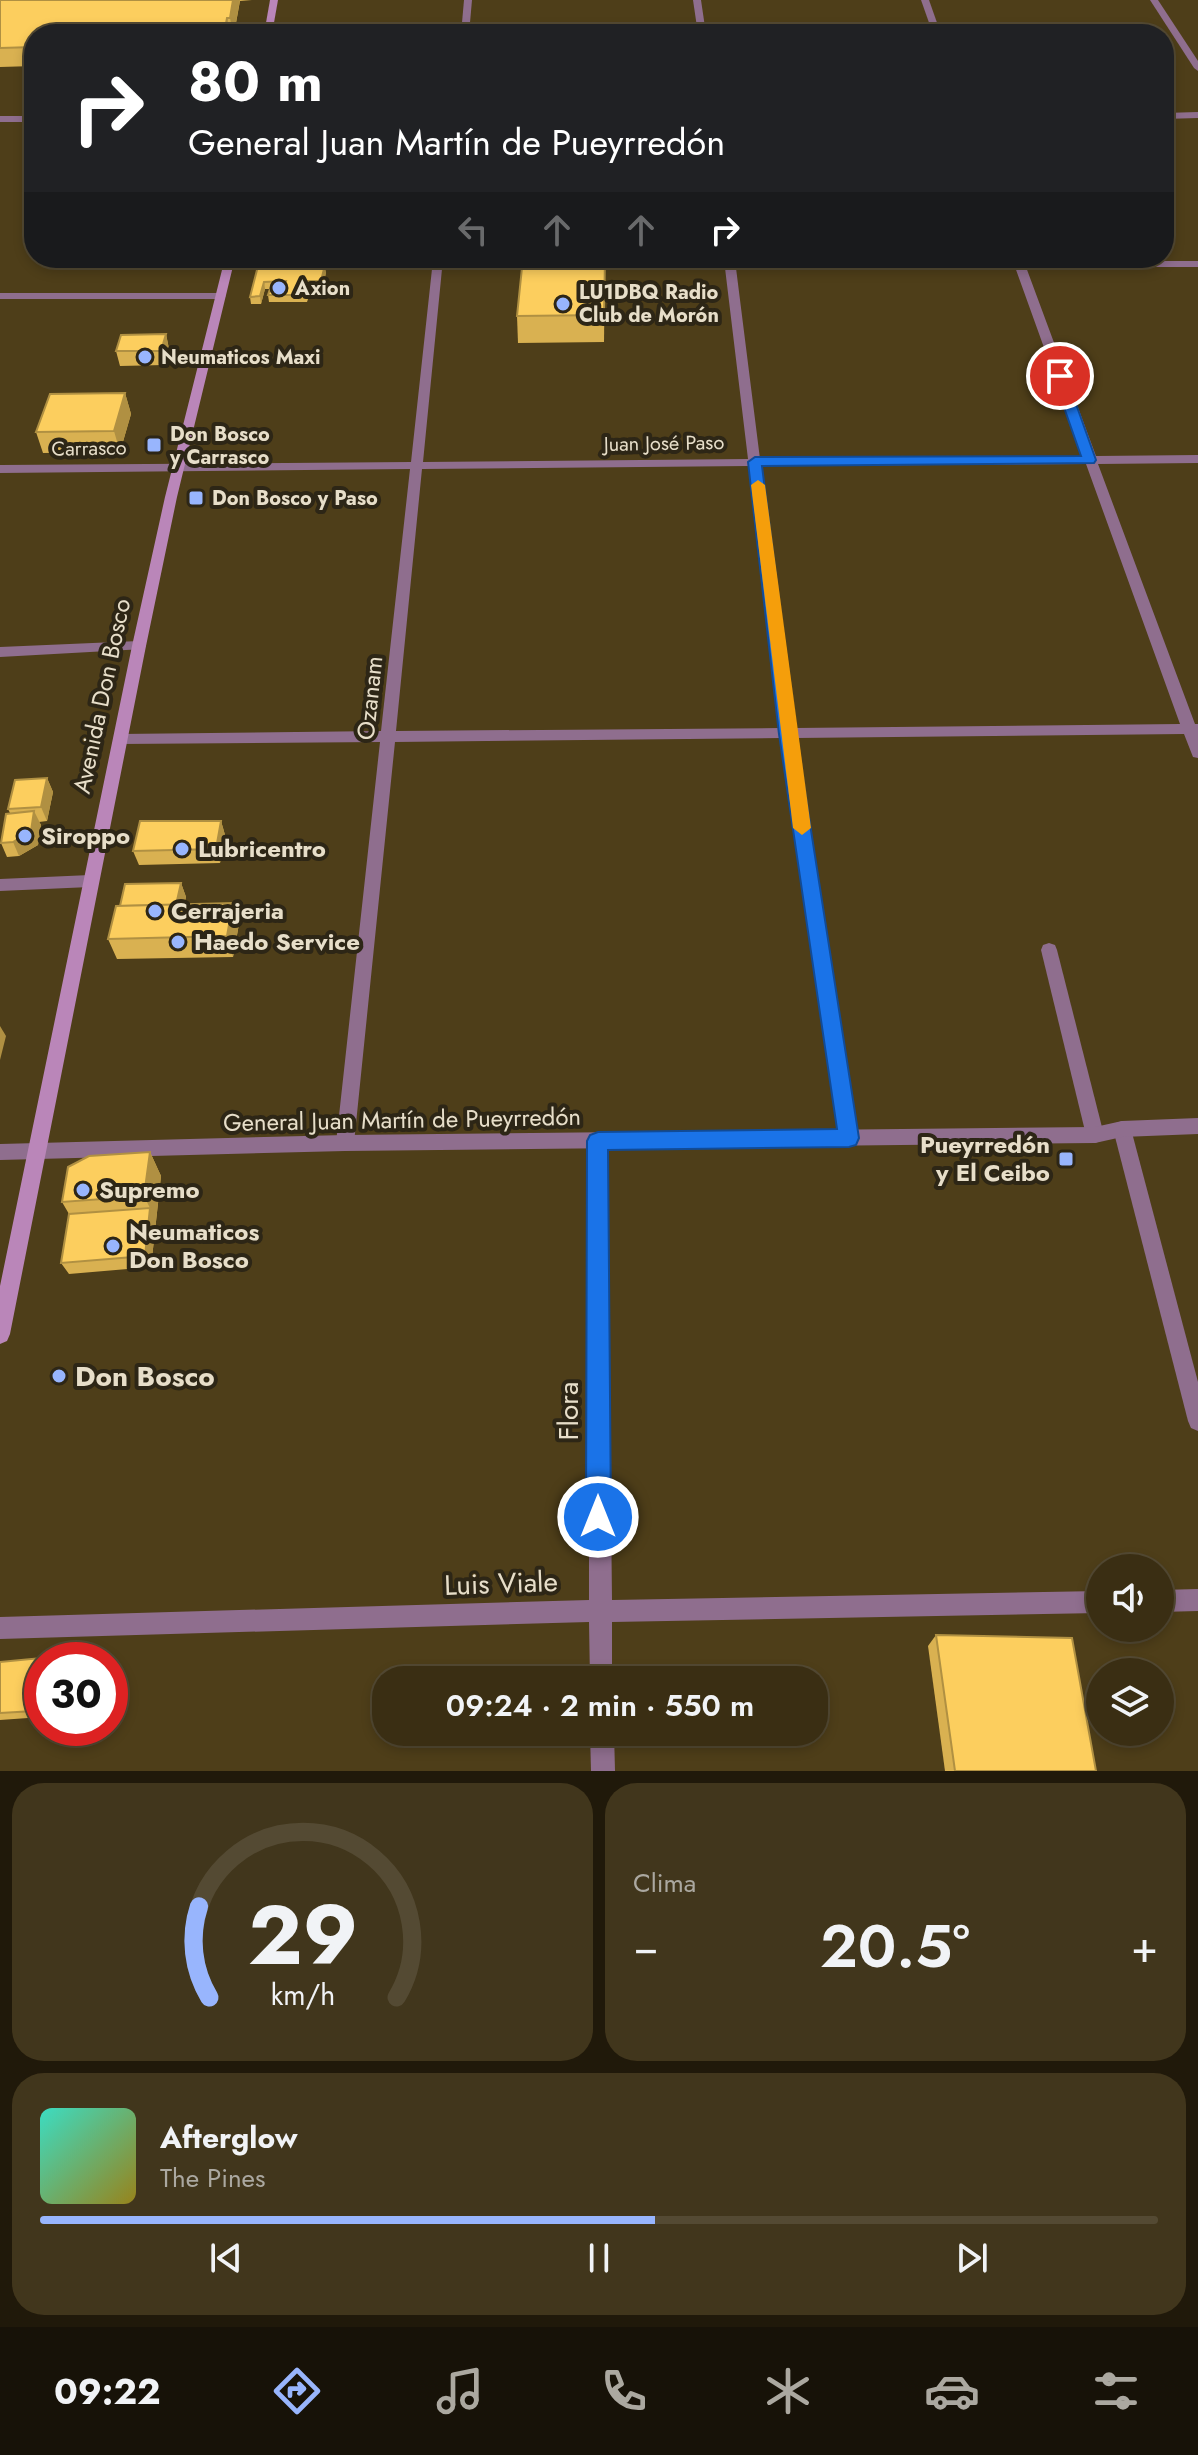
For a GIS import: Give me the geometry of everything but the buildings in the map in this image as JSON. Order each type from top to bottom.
[{"type":"main road","points":[[270,24],[274,0]]},
{"type":"main road","name":"Avenida Don Bosco","points":[[0,1334],[139,646],[228,268]]},
{"type":"street","points":[[466,24],[468,0]]},
{"type":"street","points":[[697,0],[701,24]]},
{"type":"street","points":[[925,0],[933,24]]},
{"type":"street","points":[[1154,0],[1170,24]]},
{"type":"street","points":[[1174,31],[1198,68]]},
{"type":"street","points":[[1174,116],[1198,115]]},
{"type":"street","points":[[0,119],[24,119]]},
{"type":"street","points":[[1174,264],[1198,264]]},
{"type":"street","name":"Ozanam","points":[[345,1143],[436,268]]},
{"type":"street","points":[[731,268],[788,734],[849,1138]]},
{"type":"street","points":[[1021,268],[1089,460],[1194,730],[1198,753]]},
{"type":"street","points":[[0,296],[221,296]]},
{"type":"street","name":"Juan José Paso","points":[[179,467],[1198,459]]},
{"type":"street","name":"Carrasco","points":[[0,469],[179,467]]},
{"type":"street","points":[[0,652],[139,646]]},
{"type":"street","points":[[120,739],[1194,730]]},
{"type":"street","points":[[0,885],[90,881]]},
{"type":"street","points":[[1049,950],[1095,1135]]},
{"type":"street","name":"General Juan Martín de Pueyrredón","points":[[0,1152],[345,1143],[1095,1135],[1122,1129],[1198,1126]]},
{"type":"street","points":[[1122,1129],[1198,1421]]},
{"type":"street","name":"Flora","points":[[598,1141],[601,1666]]},
{"type":"street","points":[[1174,1601],[1198,1600]]},
{"type":"street","name":"Luis Viale","points":[[0,1628],[599,1611],[1086,1602]]},
{"type":"street","points":[[602,1746],[603,1771]]},
{"type":"slow traffic","points":[[758,485],[802,828]]},
{"type":"place","name":"Axion","points":[[279,288]]},
{"type":"place","name":"LU1DBQ Radio Club de Morón","points":[[563,304]]},
{"type":"place","name":"Neumaticos Maxi","points":[[145,357]]},
{"type":"place","name":"Don Bosco y Carrasco","points":[[154,445]]},
{"type":"place","name":"Don Bosco y Paso","points":[[196,498]]},
{"type":"place","name":"Siroppo","points":[[25,836]]},
{"type":"place","name":"Lubricentro","points":[[182,849]]},
{"type":"place","name":"Cerrajeria","points":[[155,911]]},
{"type":"place","name":"Haedo Service","points":[[178,942]]},
{"type":"place","name":"Pueyrredón y El Ceibo","points":[[1066,1159]]},
{"type":"place","name":"Supremo","points":[[83,1190]]},
{"type":"place","name":"Neumaticos Don Bosco","points":[[113,1246]]},
{"type":"place","name":"Don Bosco","points":[[59,1376]]},
{"type":"route","points":[[598,1517],[598,1141],[849,1138],[788,734],[755,462],[1089,460],[1060,376]]}]
